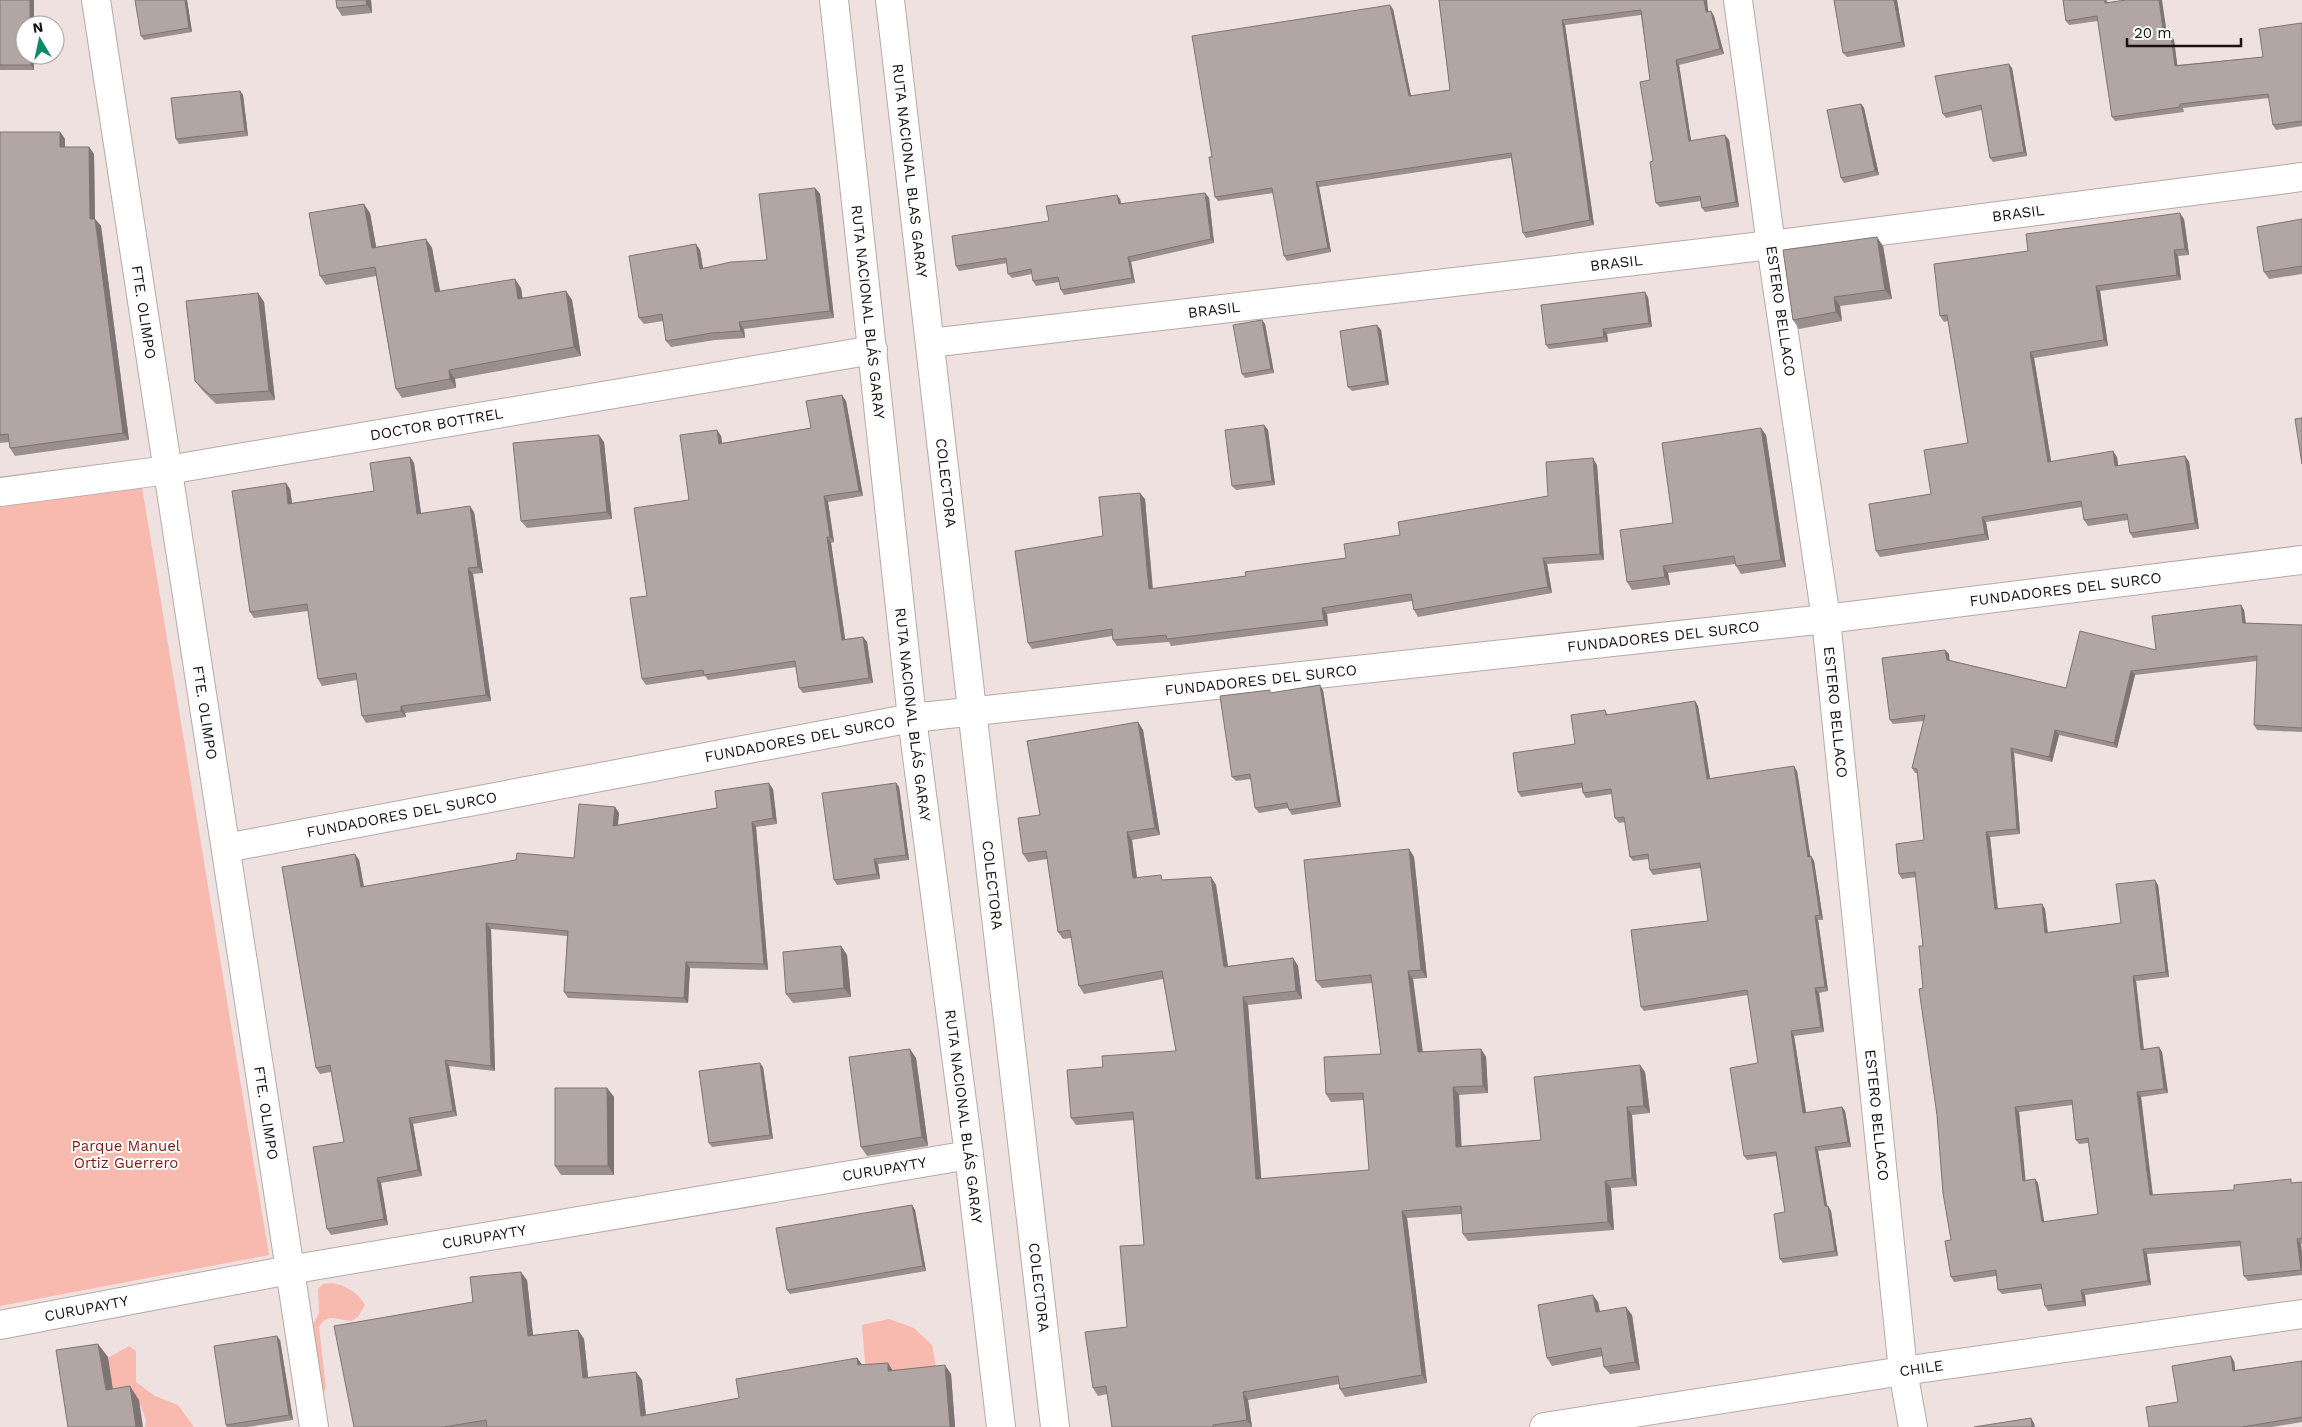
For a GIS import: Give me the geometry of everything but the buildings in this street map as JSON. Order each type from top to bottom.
[{"type":"main road","name":"FTE. OLIMPO","points":[[96,0],[314,1427]]},
{"type":"main road","name":"RUTA NACIONAL BLÁS GARAY","points":[[834,0],[874,350],[912,718],[969,1154],[1001,1427]]},
{"type":"main road","name":"RUTA NACIONAL BLAS GARAY","points":[[890,0],[930,343]]},
{"type":"main road","name":"ESTERO BELLACO","points":[[1738,0],[1771,245],[1826,619],[1903,1371],[1913,1427]]},
{"type":"main road","name":"BRASIL","points":[[930,343],[1771,245],[2302,177]]},
{"type":"main road","name":"COLECTORA","points":[[930,343],[1055,1427]]},
{"type":"main road","name":"DOCTOR BOTTREL","points":[[0,492],[168,470],[874,350]]},
{"type":"main road","name":"FUNDADORES DEL SURCO","points":[[226,848],[912,718],[1826,619],[2302,560]]},
{"type":"main road","name":"CURUPAYTY","points":[[0,1325],[289,1270],[969,1154]]},
{"type":"main road","name":"CHILE","points":[[1544,1427],[1903,1371],[2302,1314]]},
{"type":"green space","name":"Parque Manuel Ortiz Guerrero","points":[[142,487],[269,1255],[0,1306],[0,505]]},
{"type":"green space","points":[[332,1283],[351,1290],[365,1305],[358,1317],[351,1321],[329,1318],[322,1322],[319,1327],[326,1388],[321,1395],[308,1334],[319,1313],[318,1289],[323,1284]]},
{"type":"green space","points":[[889,1319],[914,1328],[932,1345],[938,1377],[866,1373],[862,1325]]},
{"type":"green space","points":[[129,1346],[136,1351],[136,1382],[155,1396],[178,1405],[194,1427],[145,1427],[146,1420],[141,1406],[99,1385],[94,1366]]}]
